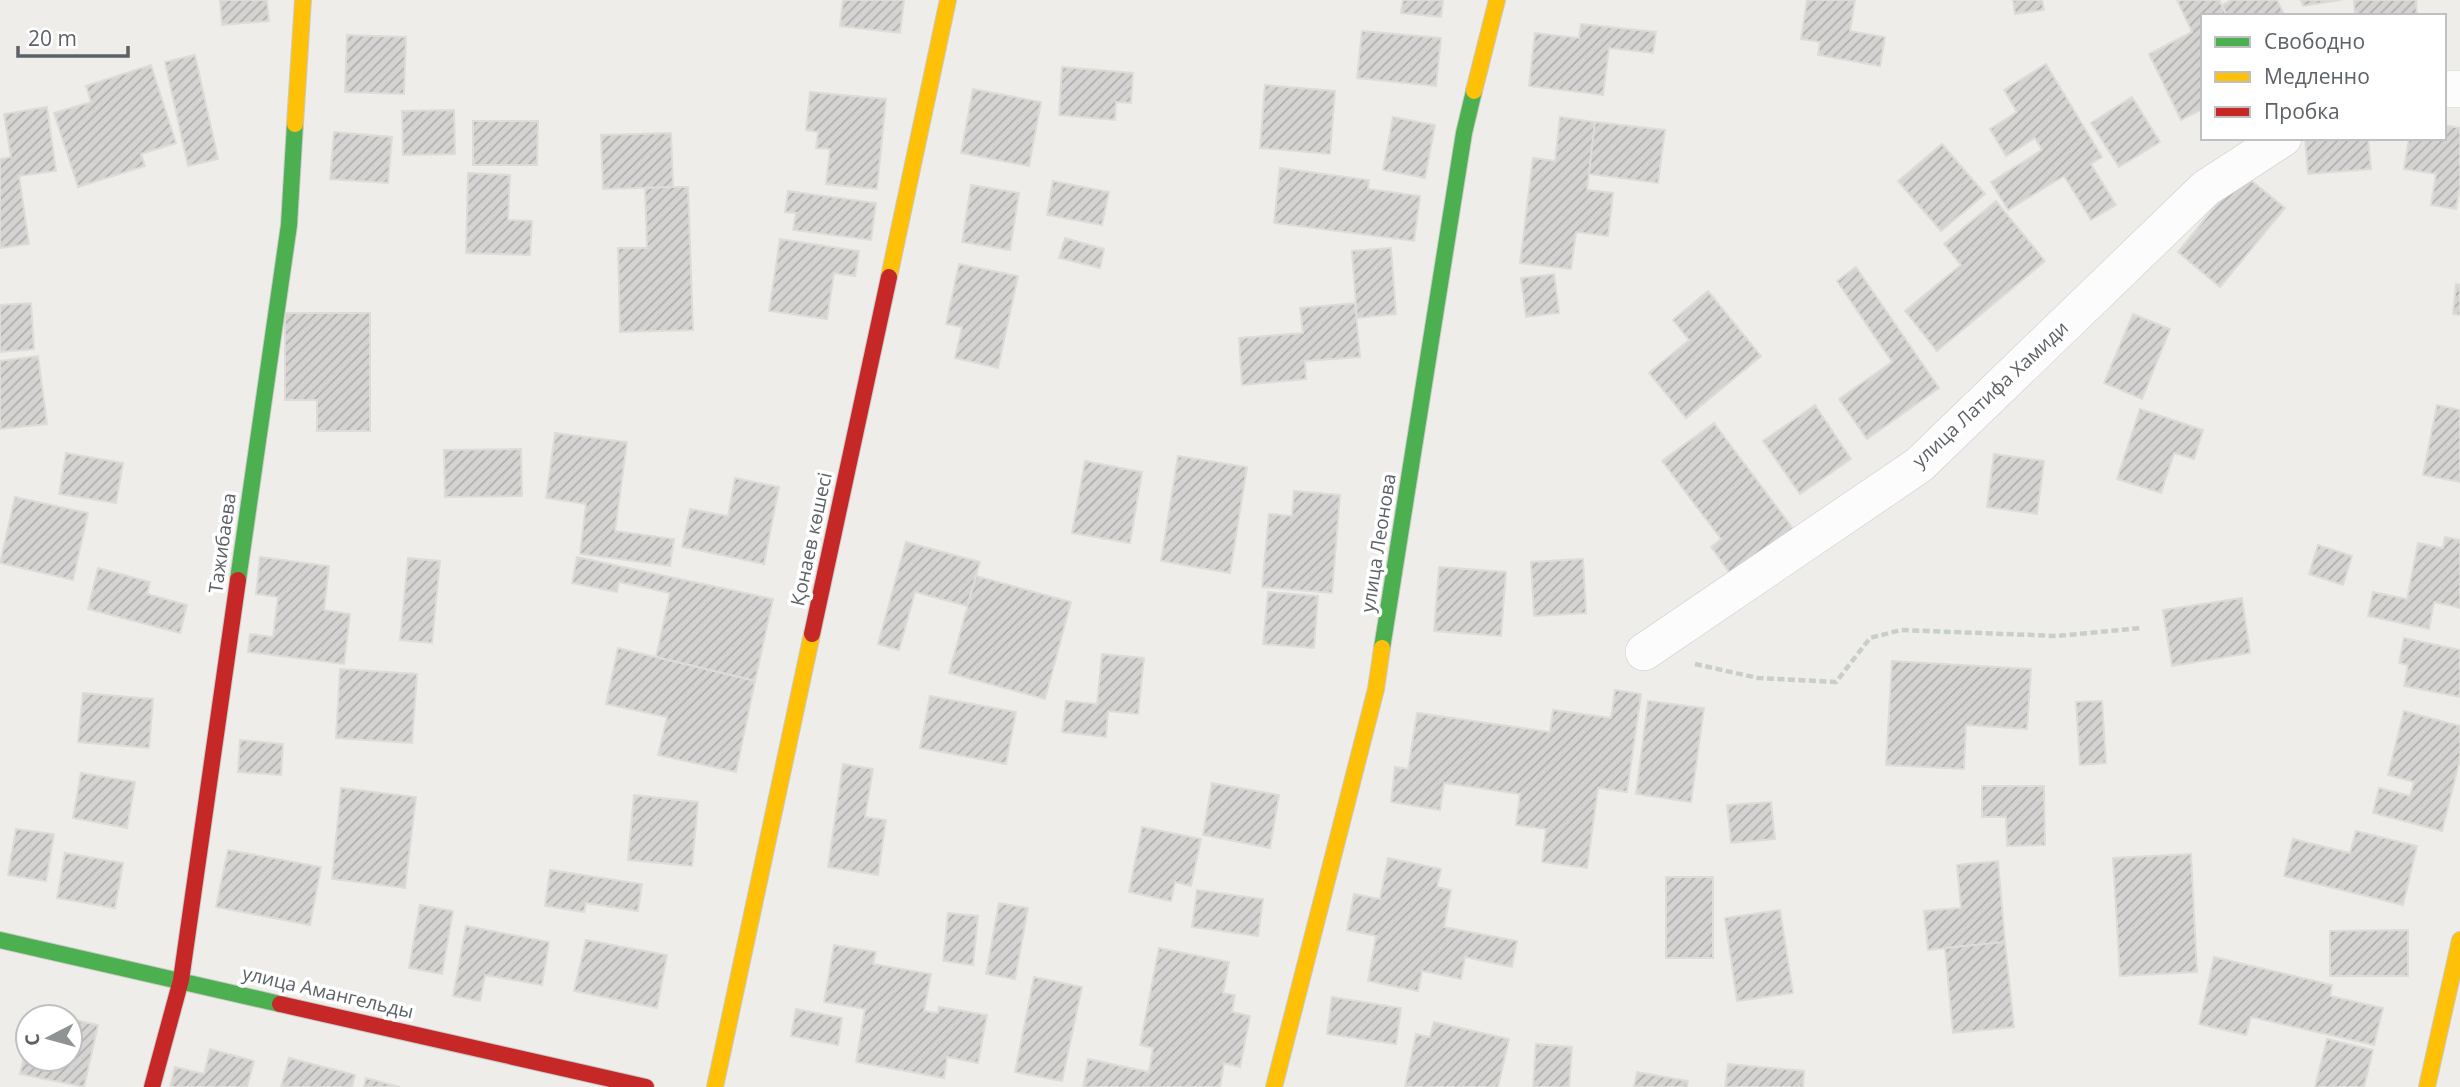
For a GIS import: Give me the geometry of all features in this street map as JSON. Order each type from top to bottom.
[{"type":"street","name":"Тажибаева","points":[[152,1087],[181,980],[289,225],[303,0]]},
{"type":"street","name":"Қонаев көшесі","points":[[715,1087],[948,0]]},
{"type":"street","name":"улица Леонова","points":[[1274,1087],[1376,689],[1464,133],[1497,0]]},
{"type":"street","name":"улица Латифа Хамиди","points":[[1644,652],[1919,465],[2206,188],[2280,140]]},
{"type":"street","name":"улица Амангельды","points":[[0,940],[646,1087]]},
{"type":"street","points":[[2427,1087],[2460,940]]},
{"type":"path","points":[[1644,652],[1758,678],[1836,682],[1870,638],[1901,629],[2057,636],[2141,628]]},
{"type":"building","points":[[220,0],[267,0],[269,21],[222,25]]},
{"type":"building","points":[[843,0],[904,0],[900,33],[840,26]]},
{"type":"building","points":[[1403,0],[1443,0],[1441,17],[1401,13]]},
{"type":"building","points":[[1807,0],[1855,0],[1850,31],[1885,37],[1880,66],[1818,55],[1820,42],[1801,39]]},
{"type":"building","points":[[2013,0],[2042,0],[2044,10],[2015,14]]},
{"type":"building","points":[[2177,0],[2219,0],[2226,14],[2201,14],[2201,110],[2181,120],[2149,54],[2192,32]]},
{"type":"building","points":[[2232,0],[2277,0],[2284,14],[2226,14],[2222,5]]},
{"type":"building","points":[[2301,0],[2341,0],[2303,6]]},
{"type":"building","points":[[2354,0],[2416,0],[2417,14],[2355,14]]},
{"type":"building","points":[[1581,24],[1656,32],[1653,53],[1609,48],[1603,95],[1529,86],[1535,33],[1579,38]]},
{"type":"building","points":[[1362,31],[1441,38],[1436,86],[1357,78]]},
{"type":"building","points":[[347,35],[406,37],[404,94],[345,92]]},
{"type":"building","points":[[195,55],[218,159],[188,166],[165,62]]},
{"type":"building","points":[[2046,64],[2102,157],[2091,164],[2116,205],[2091,220],[2064,176],[2008,210],[1991,182],[2042,150],[2035,138],[2006,156],[1990,129],[2017,112],[2004,90]]},
{"type":"building","points":[[151,65],[176,143],[141,154],[145,166],[78,187],[54,113],[91,102],[86,86]]},
{"type":"building","points":[[1062,67],[1133,73],[1131,103],[1116,102],[1115,120],[1059,115]]},
{"type":"building","points":[[1265,85],[1335,91],[1330,154],[1260,148]]},
{"type":"building","points":[[973,89],[1041,102],[1029,166],[961,153]]},
{"type":"building","points":[[810,92],[886,99],[877,189],[826,184],[830,149],[816,148],[818,132],[806,130]]},
{"type":"building","points":[[2132,97],[2160,142],[2119,167],[2091,123]]},
{"type":"building","points":[[47,107],[56,171],[19,176],[29,244],[0,248],[0,159],[11,157],[4,114]]},
{"type":"building","points":[[454,110],[455,154],[403,155],[402,111]]},
{"type":"building","points":[[1393,117],[1435,125],[1425,178],[1383,170]]},
{"type":"building","points":[[1560,117],[1595,122],[1587,190],[1613,193],[1608,236],[1576,232],[1571,269],[1520,263],[1533,158],[1555,161]]},
{"type":"building","points":[[473,121],[538,121],[537,165],[473,165]]},
{"type":"building","points":[[1595,122],[1665,130],[1658,183],[1589,174]]},
{"type":"building","points":[[2446,125],[2460,128],[2460,186],[2456,209],[2431,205],[2436,174],[2404,169],[2409,140],[2446,140]]},
{"type":"building","points":[[334,132],[392,137],[388,183],[330,179]]},
{"type":"building","points":[[671,133],[673,187],[603,189],[601,135]]},
{"type":"building","points":[[2305,140],[2368,140],[2371,169],[2308,174]]},
{"type":"building","points":[[1942,144],[1985,194],[1941,231],[1898,181]]},
{"type":"building","points":[[1280,168],[1369,180],[1368,189],[1420,196],[1414,241],[1274,223]]},
{"type":"building","points":[[468,173],[510,175],[508,220],[532,221],[530,255],[466,253]]},
{"type":"building","points":[[2242,173],[2285,208],[2220,287],[2178,252]]},
{"type":"building","points":[[1053,181],[1109,192],[1102,225],[1047,215]]},
{"type":"building","points":[[971,185],[1019,193],[1010,250],[962,242]]},
{"type":"building","points":[[688,187],[693,330],[620,332],[618,248],[647,248],[645,188]]},
{"type":"building","points":[[788,191],[876,203],[871,240],[793,230],[796,213],[785,212]]},
{"type":"building","points":[[1996,201],[2045,261],[1937,351],[1905,311],[1961,265],[1944,244]]},
{"type":"building","points":[[1065,238],[1104,249],[1100,268],[1059,258]]},
{"type":"building","points":[[780,239],[859,251],[855,276],[834,273],[827,319],[769,311]]},
{"type":"building","points":[[1391,248],[1396,314],[1357,318],[1352,251]]},
{"type":"building","points":[[959,264],[1018,276],[998,368],[955,358],[962,327],[946,324]]},
{"type":"building","points":[[1856,267],[1939,388],[1867,439],[1839,399],[1892,362],[1837,281]]},
{"type":"building","points":[[1554,274],[1559,313],[1526,317],[1521,278]]},
{"type":"building","points":[[2456,284],[2460,285],[2460,315],[2453,314]]},
{"type":"building","points":[[1708,291],[1761,356],[1686,418],[1649,373],[1689,340],[1673,320]]},
{"type":"building","points":[[31,303],[34,349],[0,352],[0,305]]},
{"type":"building","points":[[1355,303],[1360,357],[1305,361],[1306,379],[1242,385],[1239,338],[1303,333],[1300,308]]},
{"type":"building","points":[[285,313],[370,313],[370,431],[317,431],[317,400],[285,400]]},
{"type":"building","points":[[2133,314],[2170,329],[2142,399],[2104,383]]},
{"type":"building","points":[[38,356],[47,424],[0,429],[0,361]]},
{"type":"building","points":[[1815,405],[1851,459],[1800,494],[1763,441]]},
{"type":"building","points":[[2437,405],[2460,410],[2460,482],[2423,475]]},
{"type":"building","points":[[2140,409],[2203,430],[2194,459],[2174,453],[2161,493],[2117,479]]},
{"type":"building","points":[[1714,423],[1794,530],[1732,576],[1711,547],[1721,539],[1662,461]]},
{"type":"building","points":[[555,433],[627,442],[615,531],[674,539],[670,566],[580,554],[586,504],[546,498]]},
{"type":"building","points":[[521,449],[522,496],[445,497],[444,450]]},
{"type":"building","points":[[66,453],[123,463],[116,503],[59,494]]},
{"type":"building","points":[[1994,454],[2044,461],[2037,514],[1987,507]]},
{"type":"building","points":[[1178,456],[1247,467],[1230,573],[1161,561]]},
{"type":"building","points":[[1085,461],[1142,472],[1130,543],[1072,533]]},
{"type":"building","points":[[735,478],[779,487],[764,564],[682,547],[690,509],[728,516]]},
{"type":"building","points":[[1294,491],[1340,495],[1332,593],[1262,587],[1269,514],[1292,516]]},
{"type":"building","points":[[15,497],[88,513],[73,580],[0,563]]},
{"type":"building","points":[[2445,537],[2460,540],[2460,608],[2434,602],[2429,629],[2368,616],[2373,592],[2407,599],[2418,543],[2443,548]]},
{"type":"building","points":[[906,542],[980,562],[967,606],[915,592],[899,650],[878,644]]},
{"type":"building","points":[[2318,545],[2352,556],[2343,585],[2309,574]]},
{"type":"building","points":[[260,557],[329,566],[324,610],[350,614],[344,664],[248,652],[250,634],[273,637],[278,597],[256,594]]},
{"type":"building","points":[[577,557],[773,599],[755,681],[656,657],[670,593],[619,582],[617,592],[572,583]]},
{"type":"building","points":[[408,558],[440,561],[432,643],[400,640]]},
{"type":"building","points":[[1583,559],[1586,613],[1534,616],[1531,562]]},
{"type":"building","points":[[1439,567],[1506,572],[1501,636],[1434,631]]},
{"type":"building","points":[[98,568],[150,582],[147,594],[187,605],[180,633],[88,609]]},
{"type":"building","points":[[976,576],[1071,602],[1045,699],[949,673]]},
{"type":"building","points":[[1268,592],[1318,596],[1314,648],[1263,644]]},
{"type":"building","points":[[2242,598],[2250,653],[2172,666],[2163,610]]},
{"type":"building","points":[[2404,638],[2460,650],[2460,697],[2404,686],[2408,665],[2399,663]]},
{"type":"building","points":[[618,648],[755,681],[736,772],[658,755],[667,717],[606,704]]},
{"type":"building","points":[[1102,654],[1144,658],[1138,714],[1108,711],[1106,737],[1062,732],[1066,701],[1097,704]]},
{"type":"building","points":[[1892,661],[2031,669],[2027,729],[1966,725],[1964,769],[1886,765]]},
{"type":"building","points":[[340,669],[417,674],[412,743],[336,738]]},
{"type":"building","points":[[1615,690],[1641,694],[1627,792],[1598,788],[1587,868],[1542,862],[1546,829],[1516,825],[1520,794],[1444,783],[1440,810],[1391,802],[1395,767],[1408,769],[1417,713],[1550,732],[1553,710],[1611,718]]},
{"type":"building","points":[[83,693],[153,699],[149,748],[78,742]]},
{"type":"building","points":[[930,696],[1016,712],[1006,764],[920,748]]},
{"type":"building","points":[[1648,701],[1704,708],[1691,802],[1636,794]]},
{"type":"building","points":[[2102,701],[2106,763],[2080,765],[2076,702]]},
{"type":"building","points":[[2404,711],[2460,726],[2460,759],[2442,831],[2373,813],[2379,788],[2410,796],[2414,782],[2388,775]]},
{"type":"building","points":[[240,740],[283,744],[281,775],[238,772]]},
{"type":"building","points":[[843,764],[873,769],[865,817],[886,820],[878,875],[828,867]]},
{"type":"building","points":[[81,773],[135,782],[127,828],[73,818]]},
{"type":"building","points":[[1212,783],[1279,795],[1270,848],[1203,835]]},
{"type":"building","points":[[1982,786],[2044,786],[2045,845],[2007,846],[2006,817],[1982,817]]},
{"type":"building","points":[[341,788],[416,797],[405,888],[332,879]]},
{"type":"building","points":[[634,795],[698,802],[692,866],[628,860]]},
{"type":"building","points":[[1771,802],[1775,839],[1731,843],[1727,805]]},
{"type":"building","points":[[1142,827],[1201,839],[1191,886],[1175,882],[1171,901],[1129,892]]},
{"type":"building","points":[[16,829],[54,834],[46,881],[8,875]]},
{"type":"building","points":[[2356,831],[2417,846],[2403,905],[2284,876],[2293,839],[2350,853]]},
{"type":"building","points":[[228,850],[321,867],[310,925],[216,907]]},
{"type":"building","points":[[65,853],[123,863],[115,908],[57,898]]},
{"type":"building","points":[[2191,854],[2197,972],[2120,976],[2113,858]]},
{"type":"building","points":[[1388,858],[1441,869],[1437,887],[1451,890],[1444,927],[1517,941],[1512,967],[1465,957],[1461,979],[1422,971],[1418,991],[1368,981],[1376,936],[1347,930],[1354,894],[1380,899]]},
{"type":"building","points":[[1998,861],[2005,942],[1928,950],[1924,911],[1961,908],[1957,865]]},
{"type":"building","points":[[550,870],[642,884],[638,911],[586,903],[584,912],[545,906]]},
{"type":"building","points":[[1666,877],[1713,877],[1713,958],[1666,958]]},
{"type":"building","points":[[1197,890],[1263,899],[1258,936],[1192,927]]},
{"type":"building","points":[[999,903],[1028,908],[1015,979],[986,974]]},
{"type":"building","points":[[420,905],[453,911],[442,974],[409,968]]},
{"type":"building","points":[[1780,910],[1793,993],[1737,1001],[1725,918]]},
{"type":"building","points":[[948,913],[978,916],[973,965],[943,961]]},
{"type":"building","points":[[466,926],[549,942],[542,985],[485,975],[480,1001],[453,996]]},
{"type":"building","points":[[2408,930],[2408,976],[2330,976],[2330,931]]},
{"type":"building","points":[[586,940],[667,955],[657,1008],[574,991]]},
{"type":"building","points":[[2005,942],[2014,1027],[1953,1033],[1945,948]]},
{"type":"building","points":[[834,945],[876,952],[873,964],[931,974],[924,1011],[938,1013],[939,1007],[987,1015],[978,1063],[947,1057],[944,1078],[856,1062],[865,1009],[824,1002]]},
{"type":"building","points":[[1159,948],[1229,962],[1223,993],[1235,995],[1232,1012],[1250,1016],[1240,1067],[1224,1063],[1220,1087],[1083,1087],[1088,1059],[1149,1072],[1153,1048],[1140,1045]]},
{"type":"building","points":[[2214,957],[2332,985],[2330,996],[2383,1008],[2374,1045],[2251,1017],[2246,1035],[2199,1024]]},
{"type":"building","points":[[1034,977],[1082,987],[1062,1081],[1015,1072]]},
{"type":"building","points":[[1332,997],[1401,1008],[1396,1044],[1327,1034]]},
{"type":"building","points":[[796,1009],[842,1018],[838,1045],[791,1036]]},
{"type":"building","points":[[84,1022],[98,1025],[84,1087],[20,1074],[84,1073]]},
{"type":"building","points":[[1434,1022],[1509,1039],[1498,1087],[1405,1087],[1416,1034],[1430,1037]]},
{"type":"building","points":[[2327,1039],[2373,1050],[2364,1087],[2315,1087]]},
{"type":"building","points":[[1536,1044],[1572,1047],[1569,1087],[1533,1087]]},
{"type":"building","points":[[210,1049],[254,1061],[247,1087],[170,1087],[175,1067],[204,1074]]},
{"type":"building","points":[[289,1058],[355,1075],[352,1087],[281,1087]]},
{"type":"building","points":[[1728,1064],[1804,1071],[1803,1087],[1725,1087]]},
{"type":"building","points":[[1637,1072],[1688,1081],[1687,1087],[1634,1087]]},
{"type":"building","points":[[366,1078],[400,1087],[364,1087]]},
{"type":"traffic: fast","points":[[1382,648],[1464,133],[1474,91]]},
{"type":"traffic: fast","points":[[238,580],[289,225],[295,124]]},
{"type":"traffic: fast","points":[[0,940],[280,1004]]},
{"type":"traffic: slow","points":[[295,124],[303,0]]},
{"type":"traffic: slow","points":[[889,277],[948,0]]},
{"type":"traffic: slow","points":[[1474,91],[1497,0]]},
{"type":"traffic: slow","points":[[715,1087],[812,634]]},
{"type":"traffic: slow","points":[[1274,1087],[1376,689],[1382,648]]},
{"type":"traffic: slow","points":[[2427,1087],[2460,940]]},
{"type":"traffic: jam","points":[[812,634],[889,277]]},
{"type":"traffic: jam","points":[[152,1087],[181,980],[238,580]]},
{"type":"traffic: jam","points":[[280,1004],[646,1087]]}]
